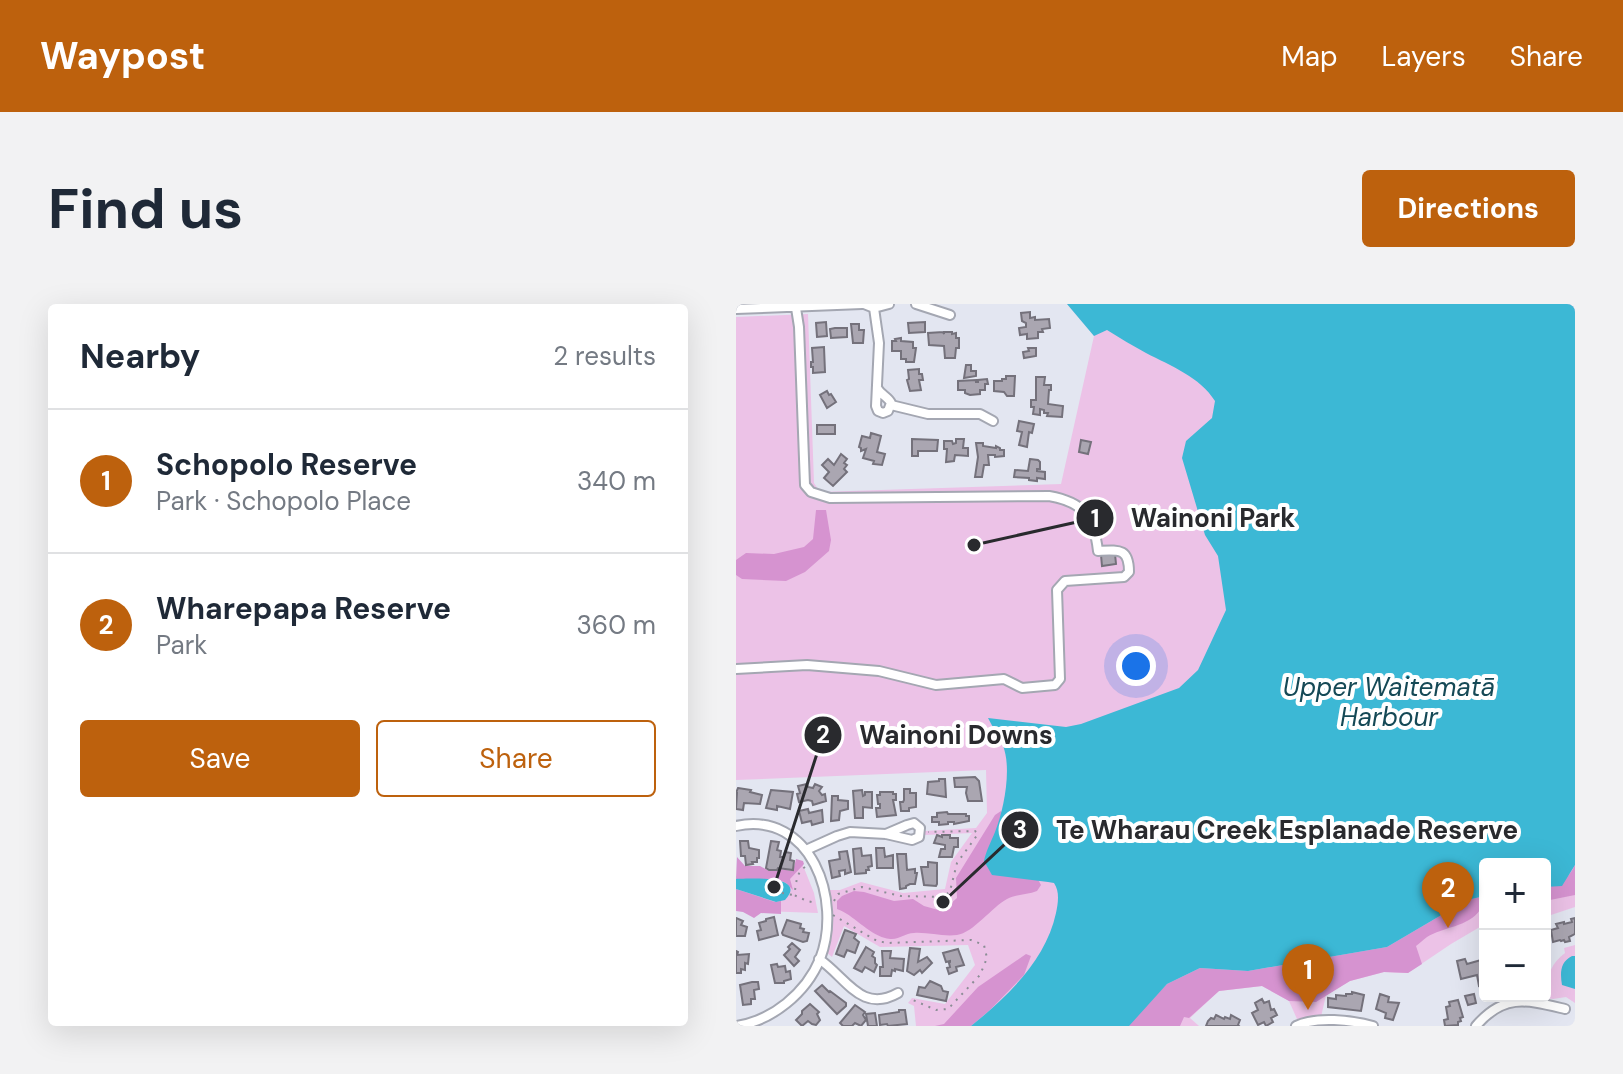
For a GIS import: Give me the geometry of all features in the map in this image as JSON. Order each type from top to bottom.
[{"type":"street","points":[[736,309],[889,304]]},
{"type":"street","points":[[916,304],[950,315]]},
{"type":"street","points":[[867,305],[879,343],[877,410],[886,412],[891,405]]},
{"type":"street","points":[[736,669],[807,665],[879,671],[936,685],[1004,679],[1022,688],[1055,685],[1060,679],[1057,590],[1065,581],[1124,577],[1129,572],[1129,561],[1124,554],[1117,550],[1098,551],[1096,531],[1088,517],[1068,499],[1049,496],[830,498],[811,492],[805,485],[796,308]]},
{"type":"street","points":[[877,388],[891,405]]},
{"type":"street","points":[[891,405],[928,414],[980,414],[993,421]]},
{"type":"street","points":[[736,826],[777,827],[792,836],[814,861],[826,901],[826,930],[819,959],[805,983],[791,1001],[749,1024],[736,1026]]},
{"type":"street","points":[[806,850],[850,832],[886,834]]},
{"type":"street","points":[[819,959],[857,993],[879,1000],[898,993]]},
{"type":"street","points":[[1476,1026],[1494,1008],[1519,1000],[1565,1009]]},
{"type":"street","points":[[1296,1026],[1320,1020],[1373,1026]]},
{"type":"path","points":[[913,1000],[936,1010],[948,1009],[980,975],[987,958],[984,945],[971,940],[877,941],[833,915],[832,906],[838,894],[862,887],[901,896],[944,897],[950,891],[957,863],[978,834],[975,831],[923,832]]},
{"type":"path","points":[[794,895],[796,877],[806,866]]},
{"type":"path","points":[[782,893],[820,903]]},
{"type":"shaded area","name":"Upper Waitematā Harbour","points":[[1067,304],[1575,304],[1575,907],[1551,915],[1551,858],[1479,858],[1479,928],[1408,973],[1384,972],[1350,981],[1326,995],[1321,1017],[1297,1019],[1289,1001],[1262,986],[1219,991],[1190,1018],[1199,1026],[916,1026],[914,1006],[908,1003],[912,998],[945,1004],[975,965],[968,945],[880,947],[844,926],[832,957],[826,952],[830,890],[840,890],[861,882],[903,893],[945,889],[951,862],[972,833],[924,835],[925,831],[976,828],[987,813],[986,770],[736,780],[736,317],[808,314],[814,483],[820,492],[1061,484],[1094,336]]},
{"type":"shaded area","points":[[816,510],[826,510],[831,540],[829,551],[805,572],[786,581],[742,579],[736,575],[736,560],[746,553],[774,554],[804,547],[813,539]]},
{"type":"shaded area","points":[[1001,811],[1041,885],[1037,891],[1007,899],[969,930],[957,935],[914,933],[894,939],[885,938],[837,909],[837,901],[854,891],[894,901],[913,899],[942,911],[957,898],[956,878],[995,815]]},
{"type":"shaded area","points":[[737,857],[745,866],[760,866],[769,871],[793,871],[796,859],[804,864],[790,879],[793,890],[779,880],[736,879]]},
{"type":"shaded area","points":[[802,863],[818,913],[736,910],[736,876],[787,878]]},
{"type":"shaded area","points":[[1575,865],[1575,895],[1551,900],[1551,886],[1570,874]]},
{"type":"shaded area","points":[[736,889],[775,902],[781,901],[781,914],[761,913],[754,918],[736,911]]},
{"type":"shaded area","points":[[1479,897],[1479,911],[1462,923],[1427,937],[1416,946],[1422,964],[1408,973],[1384,972],[1350,981],[1316,1002],[1289,1001],[1262,986],[1219,991],[1189,1018],[1184,1017],[1180,1026],[1127,1026],[1167,984],[1200,968],[1248,971],[1387,947],[1467,900]]},
{"type":"shaded area","points":[[1575,945],[1575,1003],[1566,997],[1551,999],[1551,970],[1565,953],[1564,948]]},
{"type":"shaded area","points":[[1026,954],[1031,956],[1024,975],[971,1026],[935,1026],[944,1024],[978,987]]},
{"type":"water","name":"Upper Waitematā Harbour","points":[[1067,304],[1575,304],[1575,865],[1562,886],[1551,887],[1551,858],[1479,858],[1479,897],[1467,900],[1387,947],[1248,971],[1200,968],[1167,984],[1129,1026],[971,1026],[1011,990],[1034,962],[1051,930],[1058,901],[1054,883],[992,875],[984,861],[998,823],[1007,777],[1006,755],[988,718],[1066,727],[1179,688],[1198,670],[1226,610],[1218,556],[1205,535],[1182,458],[1186,441],[1212,418],[1215,401],[1193,379],[1107,330],[1094,336]]},
{"type":"water","points":[[736,879],[783,882],[789,886],[790,892],[785,900],[776,902],[736,889]]},
{"type":"water","points":[[1575,956],[1575,989],[1562,985],[1561,981],[1563,965]]},
{"type":"building","points":[[1030,312],[1030,318],[1035,317],[1035,320],[1049,319],[1050,328],[1038,332],[1038,338],[1027,339],[1027,334],[1020,335],[1019,328],[1026,327],[1021,313]]},
{"type":"building","points":[[826,322],[827,336],[817,337],[816,323]]},
{"type":"building","points":[[925,322],[925,332],[909,333],[908,323]]},
{"type":"building","points":[[851,324],[859,324],[859,330],[864,330],[863,343],[853,343]]},
{"type":"building","points":[[847,328],[847,337],[831,338],[830,329]]},
{"type":"building","points":[[928,333],[956,333],[956,338],[959,338],[955,358],[945,358],[944,346],[929,345]]},
{"type":"building","points":[[901,338],[901,341],[913,342],[913,348],[916,348],[914,362],[901,359],[901,351],[892,351],[892,341]]},
{"type":"building","points":[[824,347],[825,372],[813,373],[812,348]]},
{"type":"building","points":[[1028,348],[1036,348],[1036,356],[1024,358],[1023,352],[1029,351]]},
{"type":"building","points":[[966,365],[971,365],[971,371],[976,371],[976,376],[964,378]]},
{"type":"building","points":[[919,369],[923,380],[919,380],[921,390],[910,391],[908,370]]},
{"type":"building","points":[[1006,376],[1015,376],[1014,396],[994,391],[994,381],[1002,381]]},
{"type":"building","points":[[1036,377],[1045,377],[1044,385],[1051,385],[1048,404],[1063,406],[1062,417],[1047,416],[1048,413],[1040,409],[1040,415],[1033,414],[1031,400],[1036,400]]},
{"type":"building","points":[[987,379],[988,384],[985,384],[985,390],[980,390],[980,394],[970,395],[965,390],[958,390],[958,381]]},
{"type":"building","points":[[827,391],[836,402],[827,408],[820,395]]},
{"type":"building","points":[[1019,421],[1034,424],[1032,433],[1029,432],[1027,447],[1019,445],[1022,432],[1017,431]]},
{"type":"building","points":[[817,425],[835,425],[835,434],[817,434]]},
{"type":"building","points":[[871,433],[881,436],[877,452],[885,454],[882,465],[863,458],[866,449],[861,451],[859,447],[862,436],[870,438]]},
{"type":"building","points":[[912,439],[938,440],[937,451],[918,451],[918,456],[912,456]]},
{"type":"building","points":[[956,439],[964,439],[963,448],[968,448],[968,456],[955,455],[954,461],[946,462],[944,441],[952,441],[953,444]]},
{"type":"building","points":[[1081,440],[1091,442],[1088,454],[1079,452]]},
{"type":"building","points":[[976,443],[1004,450],[1004,456],[988,455],[989,465],[984,465],[982,477],[975,477],[978,457]]},
{"type":"building","points":[[841,454],[847,459],[844,469],[847,472],[833,486],[824,478],[829,472],[822,465],[828,459],[834,465]]},
{"type":"building","points":[[1030,459],[1040,462],[1037,471],[1045,472],[1045,479],[1037,478],[1037,481],[1014,477],[1015,470],[1028,471]]},
{"type":"building","points":[[1115,554],[1116,564],[1102,566],[1101,555]]},
{"type":"building","points":[[975,777],[979,781],[982,801],[968,801],[967,787],[955,787],[954,778]]},
{"type":"building","points":[[945,779],[946,797],[927,794],[928,782]]},
{"type":"building","points":[[807,784],[813,788],[815,784],[822,787],[819,791],[825,794],[826,801],[813,805],[808,800],[799,802],[798,786]]},
{"type":"building","points":[[738,788],[762,795],[760,804],[744,803],[743,810],[736,809]]},
{"type":"building","points":[[904,789],[916,793],[916,807],[909,808],[909,811],[901,811]]},
{"type":"building","points":[[771,790],[793,792],[790,809],[777,806],[777,810],[766,808]]},
{"type":"building","points":[[862,790],[863,796],[865,792],[872,792],[872,808],[863,807],[863,818],[855,818],[853,791]]},
{"type":"building","points":[[880,792],[896,794],[896,800],[893,800],[896,815],[877,817],[876,808],[880,808],[880,804],[877,795]]},
{"type":"building","points":[[832,796],[848,801],[848,809],[840,811],[839,820],[831,821]]},
{"type":"building","points":[[808,809],[809,813],[822,810],[823,822],[812,825],[811,821],[802,823],[799,811]]},
{"type":"building","points":[[937,813],[966,814],[969,821],[939,825],[939,822],[932,822],[932,817],[937,817]]},
{"type":"building","points":[[937,835],[958,838],[958,847],[954,847],[952,857],[939,857],[945,845],[934,843]]},
{"type":"building","points":[[740,841],[748,841],[749,848],[759,850],[757,862],[746,865],[745,856],[741,856]]},
{"type":"building","points":[[771,841],[779,842],[777,850],[781,851],[780,857],[784,857],[785,852],[791,853],[793,870],[766,868]]},
{"type":"building","points":[[861,848],[862,856],[871,855],[872,866],[866,873],[855,874],[853,849]]},
{"type":"building","points":[[876,848],[884,848],[885,857],[893,855],[893,868],[877,868]]},
{"type":"building","points":[[847,851],[851,872],[845,874],[845,870],[839,871],[840,876],[832,878],[829,861],[840,859],[839,852]]},
{"type":"building","points":[[897,854],[906,854],[907,870],[915,869],[917,873],[915,884],[906,888],[900,889]]},
{"type":"building","points":[[928,862],[937,863],[936,886],[924,885],[921,867],[928,867]]},
{"type":"building","points":[[774,917],[778,935],[759,940],[759,923]]},
{"type":"building","points":[[736,918],[747,927],[745,936],[736,936]]},
{"type":"building","points":[[1575,918],[1575,934],[1569,937],[1570,941],[1553,942],[1551,930],[1558,928],[1556,924],[1572,922],[1571,919]]},
{"type":"building","points":[[787,920],[801,924],[803,932],[809,933],[807,941],[783,935]]},
{"type":"building","points":[[845,930],[856,934],[854,938],[859,942],[855,953],[847,950],[844,957],[836,954]]},
{"type":"building","points":[[792,943],[800,950],[795,957],[799,961],[794,966],[784,955]]},
{"type":"building","points":[[866,947],[874,952],[872,956],[877,965],[874,972],[865,967],[862,972],[854,968]]},
{"type":"building","points":[[910,948],[920,949],[918,962],[927,957],[932,963],[922,973],[920,970],[914,975],[907,971]]},
{"type":"building","points":[[958,949],[964,965],[956,967],[957,971],[949,974],[947,968],[950,961],[946,962],[943,953]]},
{"type":"building","points":[[736,951],[737,955],[749,954],[748,964],[745,963],[745,970],[741,969],[741,973],[736,973]]},
{"type":"building","points":[[882,951],[891,951],[890,958],[904,959],[903,971],[895,969],[891,976],[880,976]]},
{"type":"building","points":[[1465,959],[1467,964],[1479,961],[1479,986],[1477,975],[1461,979],[1457,961]]},
{"type":"building","points":[[777,964],[778,967],[785,966],[786,972],[790,971],[791,979],[775,983],[771,965]]},
{"type":"building","points":[[930,981],[948,992],[946,1001],[917,995],[919,987],[925,988]]},
{"type":"building","points":[[758,982],[759,989],[754,990],[755,999],[751,999],[751,1004],[743,1005],[740,985]]},
{"type":"building","points":[[822,985],[846,1003],[837,1014],[815,991]]},
{"type":"building","points":[[1352,992],[1364,995],[1361,1011],[1328,1007],[1328,998],[1336,999],[1336,995],[1346,996]]},
{"type":"building","points":[[1380,994],[1389,997],[1388,1002],[1399,1003],[1393,1020],[1385,1018],[1386,1013],[1376,1009]]},
{"type":"building","points":[[1474,994],[1476,1003],[1468,1005],[1465,996]]},
{"type":"building","points":[[1262,999],[1264,1003],[1269,1001],[1271,1010],[1274,1009],[1277,1015],[1266,1026],[1264,1022],[1258,1025],[1252,1013],[1258,1010],[1255,1003]]},
{"type":"building","points":[[1458,1000],[1463,1017],[1461,1021],[1458,1025],[1445,1026],[1444,1020],[1448,1019],[1446,1007],[1450,1006],[1449,1002]]},
{"type":"building","points":[[810,1004],[819,1012],[820,1020],[816,1025],[808,1021],[802,1026],[796,1020]]},
{"type":"building","points":[[855,1005],[865,1012],[866,1020],[861,1026],[855,1023],[843,1026],[840,1023]]},
{"type":"building","points":[[905,1010],[907,1024],[880,1025],[879,1015]]},
{"type":"building","points":[[875,1013],[877,1026],[868,1026],[866,1014]]},
{"type":"building","points":[[1216,1015],[1230,1019],[1231,1015],[1240,1020],[1239,1026],[1206,1026]]},
{"type":"place","name":"Wainoni Park","points":[[974,545]]},
{"type":"place","name":"Wainoni Downs","points":[[774,887]]},
{"type":"place","name":"Te Wharau Creek Esplanade Reserve","points":[[943,902]]},
{"type":"place","name":"Wharepapa Reserve","points":[[1448,928]]},
{"type":"place","name":"Schopolo Reserve","points":[[1308,1010]]}]
